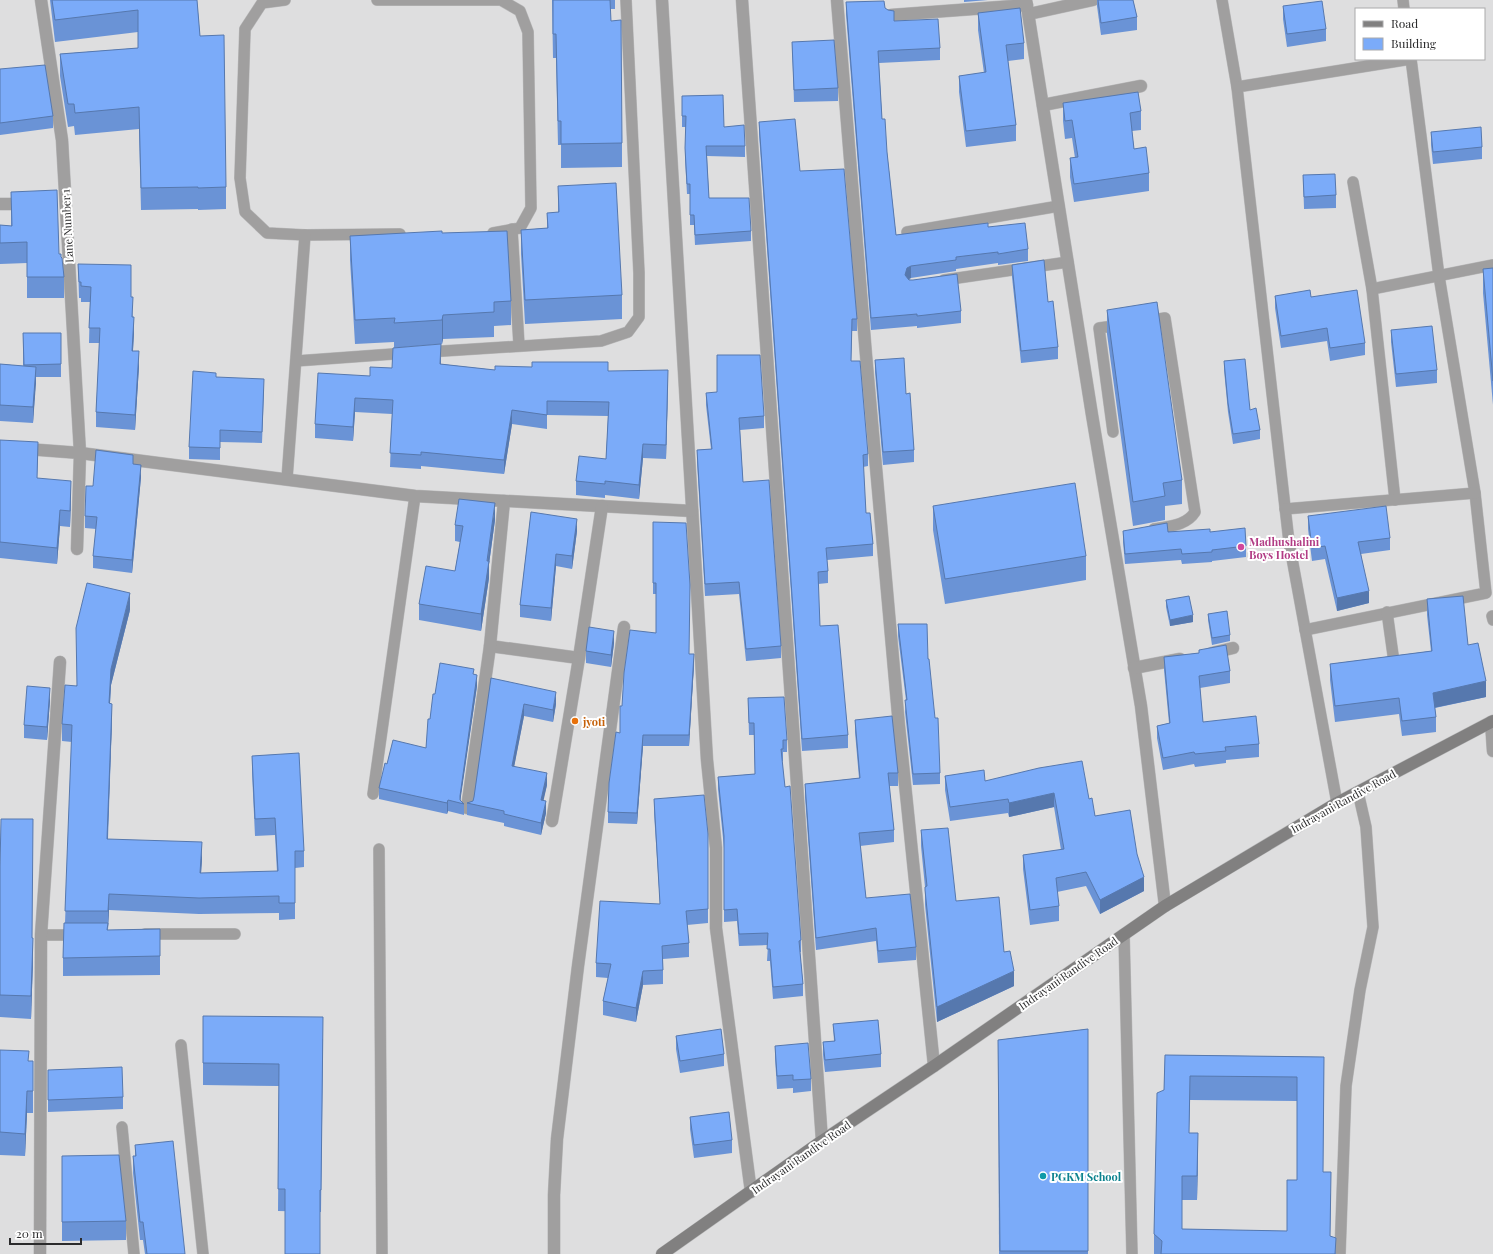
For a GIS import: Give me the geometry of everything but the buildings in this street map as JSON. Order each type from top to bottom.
[{"type":"street","name":"Lane Number 1","points":[[41,0],[62,140],[80,453],[77,549]]},
{"type":"street","points":[[662,0],[707,760],[716,848],[716,928],[751,1192]]},
{"type":"street","points":[[742,0],[822,1141]]},
{"type":"street","points":[[837,0],[866,355],[899,726],[934,1066]]},
{"type":"street","points":[[891,16],[1093,0]]},
{"type":"street","points":[[1027,6],[1068,262],[1118,536],[1134,668],[1142,714],[1164,906]]},
{"type":"street","points":[[1043,105],[1142,86]]},
{"type":"street","points":[[0,204],[38,204]]},
{"type":"street","points":[[0,447],[80,453],[415,496],[692,511]]},
{"type":"street","points":[[468,808],[490,646],[504,501]]},
{"type":"street","points":[[552,821],[602,506]]},
{"type":"street","points":[[554,1254],[554,1195],[557,1139],[578,966],[624,628]]},
{"type":"street","points":[[490,646],[579,658]]},
{"type":"street","points":[[1203,654],[1233,648]]},
{"type":"street","points":[[1134,668],[1188,657]]},
{"type":"street","points":[[40,1254],[40,935],[60,662]]},
{"type":"street","points":[[1492,722],[1493,751]]},
{"type":"street","name":"Indrayani Randive Road","points":[[662,1254],[822,1141],[934,1066],[1164,906],[1337,802],[1492,722]]},
{"type":"lane","points":[[285,0],[262,3],[245,29],[240,178],[245,212],[267,233],[305,235],[407,234]]},
{"type":"lane","points":[[378,0],[501,0],[520,11],[528,32],[531,208],[520,228],[493,234],[485,234]]},
{"type":"lane","points":[[296,361],[519,345],[601,341],[628,332],[639,317],[640,273],[626,0]]},
{"type":"lane","points":[[1222,0],[1237,87],[1289,542],[1337,802]]},
{"type":"lane","points":[[1237,87],[1405,60]]},
{"type":"lane","points":[[1305,630],[1387,612],[1486,593],[1475,493],[1439,276],[1411,60]]},
{"type":"lane","points":[[1353,182],[1372,289],[1395,500]]},
{"type":"lane","points":[[907,232],[1059,206]]},
{"type":"lane","points":[[512,229],[519,345]]},
{"type":"lane","points":[[287,479],[305,235]]},
{"type":"lane","points":[[935,282],[1068,262]]},
{"type":"lane","points":[[1372,289],[1493,265]]},
{"type":"lane","points":[[1113,432],[1099,328],[1165,318],[1195,512],[1191,519],[1183,524],[1144,531]]},
{"type":"lane","points":[[1285,509],[1475,493]]},
{"type":"lane","points":[[372,794],[415,496]]},
{"type":"lane","points":[[1387,612],[1394,662]]},
{"type":"lane","points":[[1340,1254],[1346,1086],[1360,990],[1373,927],[1366,827],[1358,792]]},
{"type":"lane","points":[[379,849],[382,1254]]},
{"type":"lane","points":[[134,935],[235,934]]},
{"type":"lane","points":[[1124,934],[1132,1254]]},
{"type":"lane","points":[[40,935],[87,935]]},
{"type":"lane","points":[[181,1044],[203,1254]]},
{"type":"lane","points":[[122,1128],[134,1254]]},
{"type":"place","name":"Madhushalini Boys Hostel","points":[[1241,547]]},
{"type":"place","name":"jyoti","points":[[575,721]]},
{"type":"place","name":"PGKM School","points":[[1043,1176]]}]
